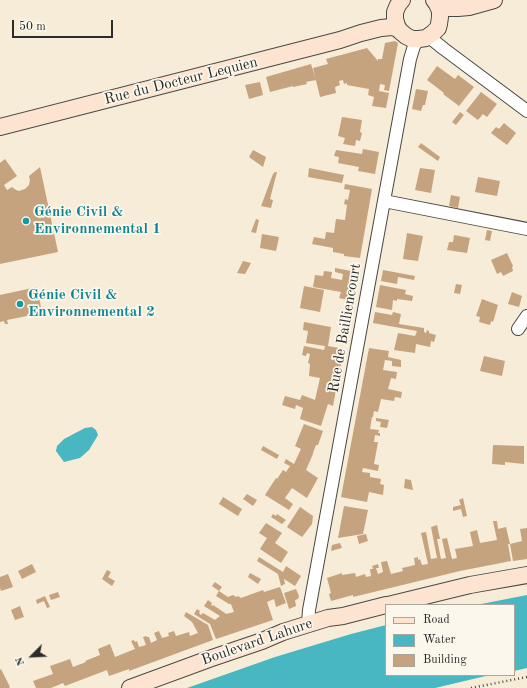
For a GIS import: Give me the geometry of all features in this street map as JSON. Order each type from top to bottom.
[{"type":"street","points":[[435,2],[447,8],[458,8],[469,7],[494,0]]},
{"type":"street","points":[[429,33],[440,14],[435,2]]},
{"type":"street","points":[[399,4],[395,19],[398,29],[409,38],[429,33],[457,13],[469,7]]},
{"type":"street","name":"Rue du Docteur Lequien","points":[[361,33],[399,4]]},
{"type":"street","name":"Rue du Docteur Lequien","points":[[0,127],[340,40],[381,28],[392,27],[398,29]]},
{"type":"street","points":[[429,33],[434,41],[444,50],[527,111]]},
{"type":"street","name":"Rue de Bailliencourt","points":[[308,624],[310,602],[410,59],[414,46],[429,33]]},
{"type":"street","points":[[384,201],[527,229],[527,240]]},
{"type":"street","points":[[518,329],[527,316]]},
{"type":"street","name":"Boulevard Lahure","points":[[391,604],[470,585],[527,575]]},
{"type":"street","name":"Boulevard Lahure","points":[[130,688],[308,624],[332,617],[348,615],[385,606]]},
{"type":"path","points":[[471,688],[527,678]]},
{"type":"water","points":[[92,427],[96,430],[98,435],[89,450],[80,458],[64,462],[56,451],[57,446],[64,439],[85,428]]},
{"type":"water","points":[[527,595],[527,668],[515,671],[515,604],[481,604]]},
{"type":"water","points":[[385,625],[385,676],[486,676],[435,688],[187,688],[275,657]]},
{"type":"building","points":[[395,41],[398,43],[389,91],[384,90],[385,85],[380,84],[379,91],[389,93],[386,108],[372,106],[374,97],[368,95],[369,89],[347,85],[347,83],[344,84],[343,80],[339,81],[340,85],[335,87],[336,93],[320,97],[313,68],[328,64],[326,59],[367,48],[378,61],[378,59],[382,59],[385,43]]},
{"type":"building","points":[[311,64],[316,80],[306,82],[307,84],[270,92],[266,77]]},
{"type":"building","points":[[437,66],[455,79],[458,75],[474,87],[459,106],[427,80]]},
{"type":"building","points":[[260,82],[263,95],[249,99],[245,85]]},
{"type":"building","points":[[416,89],[428,91],[425,105],[423,105],[421,111],[412,109]]},
{"type":"building","points":[[481,92],[497,104],[487,117],[483,114],[478,120],[466,111]]},
{"type":"building","points":[[460,112],[464,115],[456,125],[452,122]]},
{"type":"building","points":[[342,117],[362,120],[360,132],[362,133],[360,141],[356,140],[355,146],[343,144],[345,138],[338,136]]},
{"type":"building","points":[[504,123],[516,133],[507,145],[491,133],[496,127],[499,129]]},
{"type":"building","points":[[421,143],[440,157],[438,161],[418,147]]},
{"type":"building","points":[[363,149],[379,152],[375,174],[358,171],[359,167],[338,163],[339,157],[334,156],[336,150],[362,154]]},
{"type":"building","points":[[253,150],[266,157],[263,167],[249,157]]},
{"type":"building","name":"Génie Civil & Environnemental 1","points":[[5,159],[17,176],[4,185],[7,190],[12,187],[19,191],[25,189],[29,185],[29,176],[40,167],[58,252],[0,264],[0,163]]},
{"type":"building","points":[[309,168],[344,175],[342,183],[308,177]]},
{"type":"building","points":[[420,168],[435,170],[431,193],[415,190]]},
{"type":"building","points":[[277,172],[270,199],[273,200],[271,208],[261,206],[273,174]]},
{"type":"building","points":[[478,177],[500,181],[497,196],[475,192]]},
{"type":"building","points":[[345,184],[372,189],[360,258],[344,256],[344,254],[333,252],[333,248],[312,244],[314,237],[325,239],[326,232],[334,233],[336,219],[345,220],[347,205],[344,204],[345,199],[348,200],[350,190],[344,189]]},
{"type":"building","points":[[451,195],[460,197],[458,208],[449,206]]},
{"type":"building","points":[[256,219],[259,220],[256,233],[251,232]]},
{"type":"building","points":[[487,230],[492,231],[490,241],[485,240]]},
{"type":"building","points":[[407,233],[423,236],[418,261],[403,259]]},
{"type":"building","points":[[262,234],[279,237],[276,251],[260,248]]},
{"type":"building","points":[[454,235],[470,238],[467,253],[447,250],[449,242],[453,242]]},
{"type":"building","points":[[507,253],[513,266],[513,271],[503,276],[501,272],[497,274],[491,260]]},
{"type":"building","points":[[243,261],[251,263],[245,274],[237,273]]},
{"type":"building","points":[[335,268],[357,272],[352,301],[339,298],[341,292],[313,287],[315,275],[323,276],[324,271],[332,272],[331,278],[342,280],[343,274],[335,272]]},
{"type":"building","points":[[383,270],[415,276],[414,280],[398,277],[397,284],[381,281]]},
{"type":"building","points":[[456,284],[462,285],[460,294],[454,293]]},
{"type":"building","points":[[380,285],[406,290],[405,294],[413,296],[412,301],[397,299],[397,301],[393,300],[392,310],[376,307]]},
{"type":"building","points":[[304,286],[324,290],[320,312],[300,308]]},
{"type":"building","name":"Génie Civil & Environnemental 2","points":[[37,287],[42,313],[7,320],[8,324],[5,324],[4,321],[0,322],[0,295]]},
{"type":"building","points":[[512,292],[522,296],[519,307],[508,304]]},
{"type":"building","points":[[482,299],[498,305],[493,322],[491,321],[490,325],[479,322],[480,317],[476,316]]},
{"type":"building","points":[[375,312],[392,315],[393,312],[401,314],[399,324],[424,328],[424,332],[426,333],[427,330],[429,333],[436,335],[434,342],[431,341],[430,347],[416,344],[415,353],[394,350],[398,333],[415,336],[417,331],[373,323]]},
{"type":"building","points":[[304,322],[331,327],[328,346],[344,349],[333,406],[328,404],[321,426],[300,419],[303,408],[296,405],[295,409],[282,405],[285,396],[300,400],[302,395],[315,400],[320,378],[309,376],[310,364],[308,363],[310,354],[307,353],[306,356],[302,355],[304,346],[324,350],[325,346],[306,343],[308,331],[303,330]]},
{"type":"building","points":[[369,348],[389,351],[388,357],[401,360],[401,367],[392,366],[392,361],[385,360],[383,370],[397,372],[396,379],[391,378],[388,389],[402,392],[401,398],[395,397],[394,401],[381,399],[378,412],[374,411],[372,417],[370,429],[379,430],[378,433],[380,433],[380,436],[375,435],[374,442],[378,442],[374,464],[379,465],[378,471],[363,468],[362,472],[370,473],[370,477],[381,479],[380,484],[384,485],[383,495],[369,492],[367,502],[341,497]]},
{"type":"building","points":[[484,356],[505,361],[502,376],[480,371]]},
{"type":"building","points":[[376,418],[389,420],[387,428],[380,427],[381,422],[376,421]]},
{"type":"building","points":[[304,424],[323,431],[306,470],[318,478],[307,498],[292,488],[285,498],[293,504],[289,510],[265,495],[276,478],[277,479],[283,470],[286,472],[290,466],[284,463],[286,459],[294,464],[301,449],[295,446]]},
{"type":"building","points":[[493,445],[524,446],[524,464],[505,462],[505,465],[492,464]]},
{"type":"building","points":[[263,446],[279,455],[277,459],[261,450]]},
{"type":"building","points":[[405,479],[411,480],[413,490],[404,488]]},
{"type":"building","points":[[247,494],[257,500],[253,506],[243,499]]},
{"type":"building","points":[[223,497],[242,509],[238,516],[219,504]]},
{"type":"building","points":[[463,498],[467,516],[463,517],[461,509],[453,511],[453,507],[461,505],[459,500]]},
{"type":"building","points":[[344,506],[368,510],[363,534],[338,538]]},
{"type":"building","points":[[300,507],[313,516],[312,524],[302,537],[287,527]]},
{"type":"building","points":[[273,514],[276,516],[277,514],[286,520],[282,524],[271,517]]},
{"type":"building","points":[[493,521],[497,521],[498,529],[506,527],[510,544],[508,544],[511,561],[460,571],[331,601],[329,594],[331,593],[327,578],[342,573],[342,575],[355,573],[356,577],[365,574],[366,577],[371,576],[370,569],[373,569],[372,566],[378,564],[379,568],[376,568],[378,574],[383,572],[381,562],[387,561],[391,574],[403,571],[402,568],[415,565],[414,558],[418,557],[418,560],[420,559],[422,565],[428,564],[421,533],[426,532],[431,559],[437,558],[431,527],[437,525],[440,539],[437,539],[441,559],[446,558],[442,539],[447,538],[452,559],[457,558],[455,549],[473,546],[470,532],[477,530],[480,543],[497,540]]},
{"type":"building","points":[[266,523],[282,533],[275,543],[288,552],[281,563],[260,549],[267,538],[259,533]]},
{"type":"building","points":[[527,528],[527,559],[513,561],[510,544],[522,541],[520,529]]},
{"type":"building","points":[[366,534],[368,541],[359,544],[357,536]]},
{"type":"building","points":[[340,543],[342,548],[331,551],[332,545]]},
{"type":"building","points":[[259,557],[283,572],[286,566],[301,576],[295,586],[284,579],[285,584],[281,586],[278,574],[257,561]]},
{"type":"building","points":[[32,564],[36,572],[22,579],[18,571]]},
{"type":"building","points":[[107,570],[111,572],[108,577],[115,581],[112,586],[102,579]]},
{"type":"building","points":[[250,573],[261,579],[258,584],[248,577]]},
{"type":"building","points":[[8,574],[13,587],[1,591],[0,577]]},
{"type":"building","points":[[215,582],[222,587],[219,591],[212,586]]},
{"type":"building","points":[[280,587],[286,603],[276,607],[274,599],[267,602],[273,620],[216,639],[210,624],[194,614],[197,609],[200,611],[199,613],[201,615],[203,613],[215,620],[220,616],[204,606],[208,600],[212,603],[211,605],[226,614],[234,612],[231,604],[216,596],[219,591],[228,597],[233,595],[241,598],[263,590],[264,592]]},
{"type":"building","points":[[296,589],[299,596],[298,599],[295,600],[296,606],[289,609],[284,593]]},
{"type":"building","points":[[58,592],[60,597],[51,600],[49,595]]},
{"type":"building","points":[[45,596],[50,607],[47,608],[44,601],[37,604],[36,600]]},
{"type":"building","points":[[20,606],[24,617],[15,620],[11,610]]},
{"type":"building","points":[[186,612],[208,625],[213,640],[129,671],[129,669],[109,676],[107,670],[65,686],[63,683],[51,688],[36,688],[33,681],[53,674],[50,666],[70,659],[73,667],[100,655],[98,649],[110,644],[115,657],[135,649],[131,641],[137,641],[139,647],[146,645],[143,637],[149,637],[151,643],[157,640],[154,633],[159,631],[162,638],[169,636],[168,633],[174,631],[176,636],[189,632],[190,636],[198,633],[192,622],[184,616]]},
{"type":"building","points":[[1,669],[10,687],[9,688],[0,688]]},
{"type":"place","name":"Génie Civil & Environnemental 1","points":[[26,221]]},
{"type":"place","name":"Génie Civil & Environnemental 2","points":[[20,304]]}]
